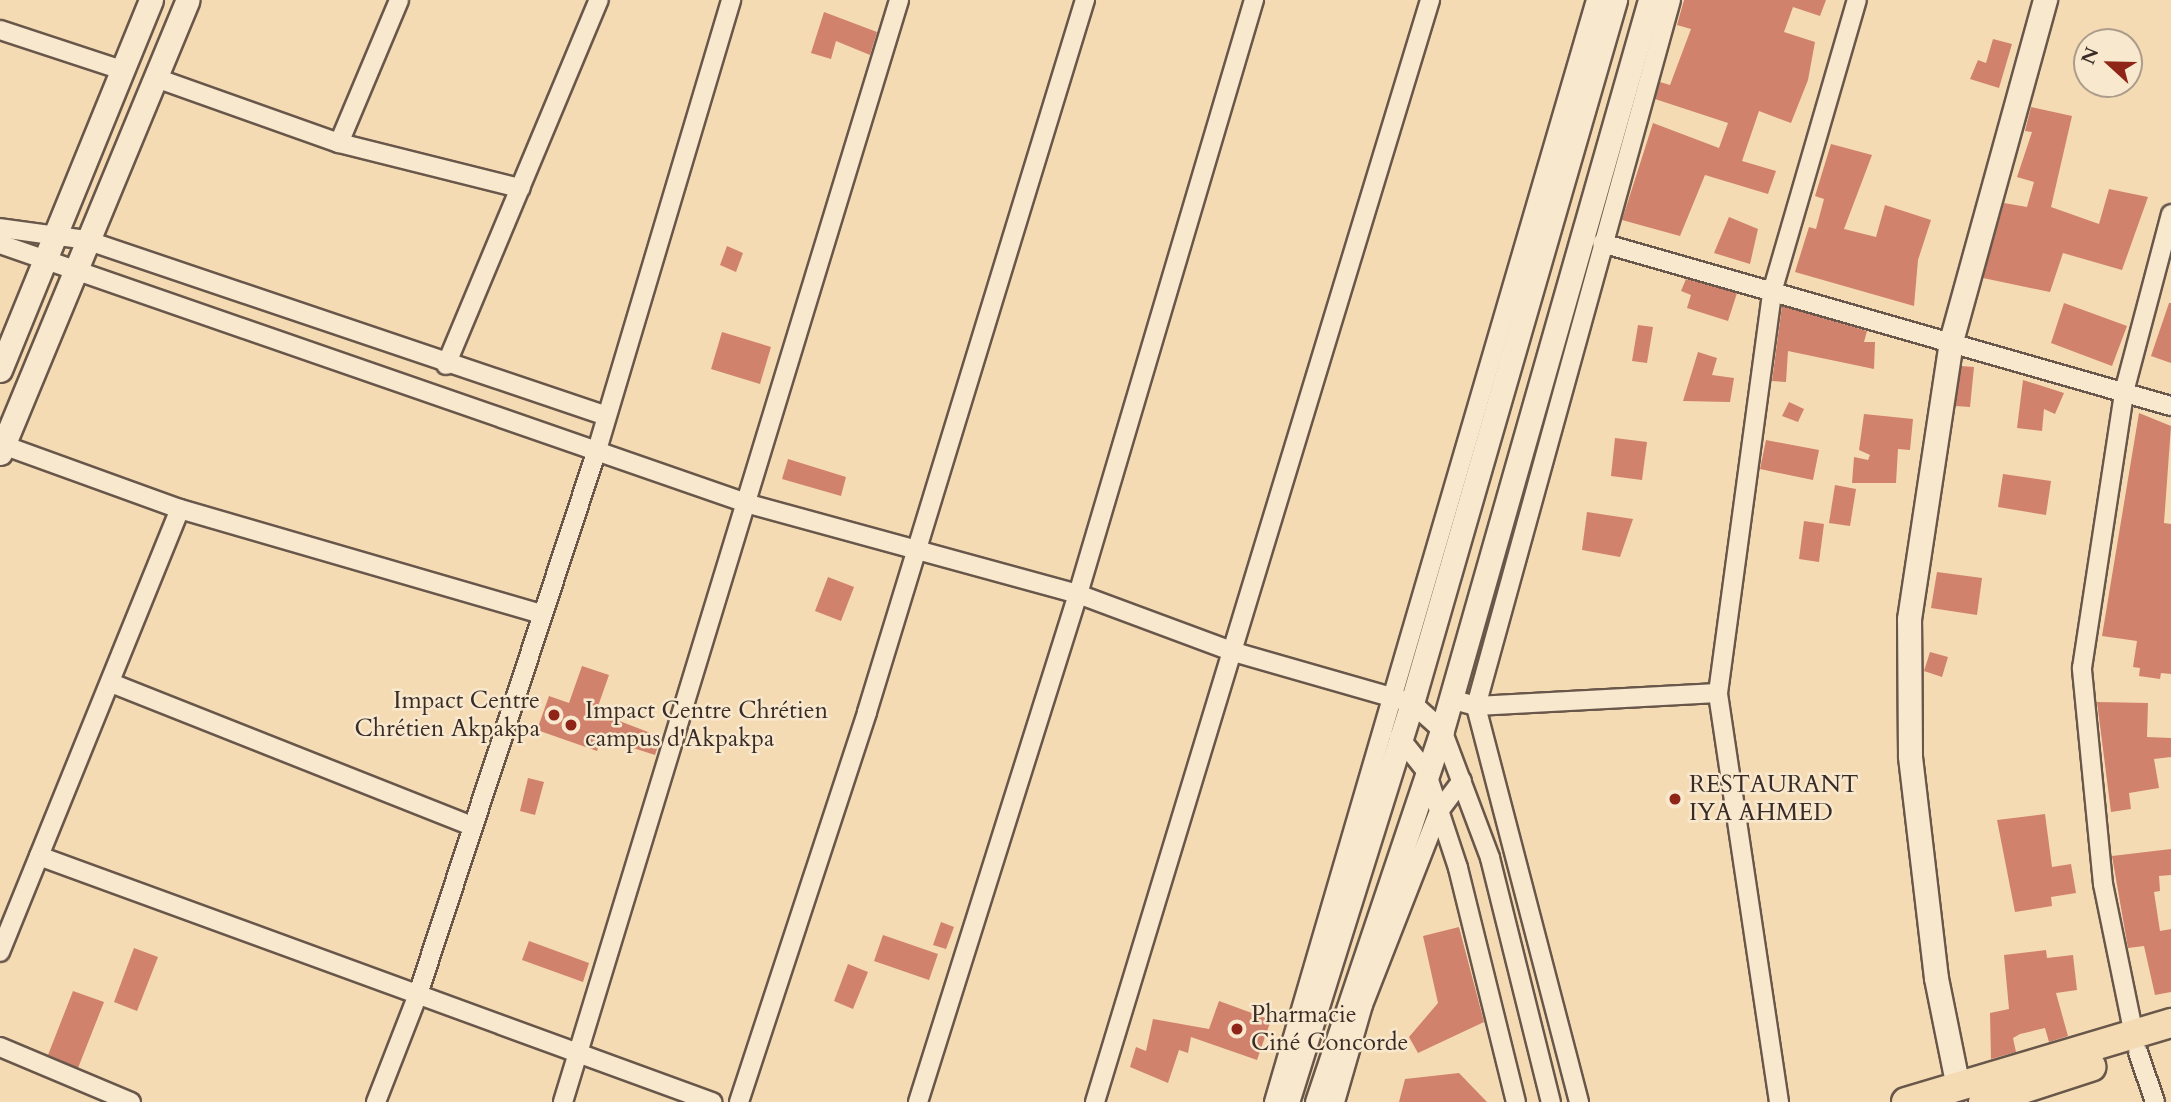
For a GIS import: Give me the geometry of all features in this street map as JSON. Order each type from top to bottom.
[{"type":"main road","points":[[1983,1102],[2136,1043],[2171,1023]]},
{"type":"main road","points":[[1906,1102],[2136,1043],[2171,1043]]},
{"type":"street","points":[[0,370],[151,0]]},
{"type":"street","points":[[188,0],[1,449],[180,509],[539,613]]},
{"type":"street","points":[[339,144],[399,0]]},
{"type":"street","points":[[446,365],[599,0]]},
{"type":"street","points":[[376,1102],[418,994],[539,613],[597,450],[604,415],[731,0]]},
{"type":"street","points":[[563,1102],[582,1056],[899,0]]},
{"type":"street","points":[[739,1102],[916,546],[1085,0]]},
{"type":"street","points":[[918,1102],[1078,594],[1254,0]]},
{"type":"street","points":[[1095,1102],[1234,652],[1430,0]]},
{"type":"street","points":[[1287,1102],[1399,737],[1403,701],[1597,0]]},
{"type":"street","points":[[1274,1102],[1403,701],[1615,0]]},
{"type":"street","points":[[1317,1102],[1441,730],[1650,0]]},
{"type":"street","points":[[1579,1102],[1476,706],[1671,0]]},
{"type":"street","points":[[1779,1102],[1718,693],[1772,292],[1857,0]]},
{"type":"street","points":[[1958,1087],[1937,978],[1906,712],[1909,619],[1951,341],[2045,0]]},
{"type":"street","points":[[0,30],[122,70]]},
{"type":"street","points":[[156,78],[339,144],[520,188]]},
{"type":"street","points":[[2155,1102],[2136,1043],[2112,948],[2083,717],[2087,608],[2124,392],[2171,214]]},
{"type":"street","points":[[0,228],[56,233],[86,240],[446,365],[604,415]]},
{"type":"street","points":[[1602,243],[1951,341],[2171,407]]},
{"type":"street","points":[[0,244],[44,263],[749,504],[852,535],[916,546],[1078,594],[1234,652],[1403,701],[1441,730],[1462,781],[1490,858],[1551,1102]]},
{"type":"street","points":[[0,953],[180,509]]},
{"type":"street","points":[[111,683],[472,826]]},
{"type":"street","points":[[1450,699],[1476,706],[1718,693]]},
{"type":"street","points":[[1399,737],[1426,771],[1439,811],[1516,1102]]},
{"type":"street","points":[[1335,1102],[1363,1005],[1439,811],[1462,781]]},
{"type":"street","points":[[39,856],[712,1102]]},
{"type":"street","points":[[0,1048],[131,1102]]},
{"type":"building","points":[[1684,0],[1826,0],[1820,16],[1793,7],[1784,32],[1815,42],[1808,80],[1791,123],[1759,111],[1742,161],[1776,171],[1768,194],[1705,175],[1680,236],[1622,220],[1653,123],[1719,148],[1728,123],[1655,99],[1660,82],[1670,85],[1691,29],[1677,25]]},
{"type":"building","points":[[824,12],[877,32],[870,55],[836,41],[831,59],[811,53]]},
{"type":"building","points":[[1993,39],[2012,44],[1999,88],[1970,79],[1978,60],[1986,63]]},
{"type":"building","points":[[2031,107],[2072,116],[2051,207],[2099,224],[2109,189],[2148,197],[2122,270],[2063,253],[2050,292],[1983,278],[2004,203],[2027,207],[2034,182],[2017,177],[2032,132],[2025,131]]},
{"type":"building","points":[[1831,144],[1872,155],[1844,229],[1876,237],[1885,205],[1931,220],[1918,260],[1914,306],[1795,272],[1809,227],[1816,229],[1824,199],[1815,196]]},
{"type":"building","points":[[1729,217],[1758,229],[1750,264],[1714,253]]},
{"type":"building","points":[[727,246],[743,253],[736,272],[720,265]]},
{"type":"building","points":[[1686,279],[1737,293],[1728,321],[1687,308],[1691,295],[1681,291]]},
{"type":"building","points":[[2064,303],[2127,326],[2112,366],[2051,343]]},
{"type":"building","points":[[2171,303],[2171,363],[2151,356]]},
{"type":"building","points":[[1782,306],[1867,331],[1864,342],[1875,342],[1874,369],[1788,351],[1786,382],[1772,381]]},
{"type":"building","points":[[1638,325],[1653,327],[1647,363],[1632,361]]},
{"type":"building","points":[[722,332],[771,347],[760,384],[711,369]]},
{"type":"building","points":[[1698,352],[1717,358],[1712,375],[1734,378],[1730,402],[1683,401]]},
{"type":"building","points":[[1961,366],[1974,367],[1970,407],[1955,406]]},
{"type":"building","points":[[2023,380],[2064,393],[2055,414],[2044,409],[2042,431],[2017,428]]},
{"type":"building","points":[[1789,402],[1804,409],[1798,422],[1782,416]]},
{"type":"building","points":[[2139,413],[2171,426],[2164,523],[2171,524],[2171,674],[2161,673],[2160,679],[2139,676],[2140,668],[2133,667],[2137,641],[2102,636]]},
{"type":"building","points":[[1864,414],[1913,419],[1910,450],[1898,449],[1896,483],[1852,483],[1854,457],[1868,460],[1870,455],[1859,450]]},
{"type":"building","points":[[1615,438],[1647,442],[1642,480],[1611,476]]},
{"type":"building","points":[[1766,440],[1819,450],[1813,480],[1760,469]]},
{"type":"building","points":[[788,459],[846,477],[841,496],[782,479]]},
{"type":"building","points":[[2003,474],[2051,481],[2046,515],[1998,507]]},
{"type":"building","points":[[1835,485],[1856,489],[1850,526],[1829,523]]},
{"type":"building","points":[[1587,512],[1633,519],[1620,557],[1582,550]]},
{"type":"building","points":[[1804,521],[1824,524],[1819,562],[1799,559]]},
{"type":"building","points":[[1937,572],[1982,578],[1977,615],[1931,608]]},
{"type":"building","points":[[828,577],[854,587],[841,621],[815,611]]},
{"type":"building","points":[[1930,652],[1948,657],[1942,677],[1924,671]]},
{"type":"building","points":[[582,666],[609,675],[596,712],[661,737],[655,755],[602,738],[597,751],[537,730],[549,696],[569,703]]},
{"type":"building","points":[[2097,702],[2148,703],[2147,737],[2171,738],[2171,757],[2154,759],[2159,788],[2129,793],[2131,809],[2111,812]]},
{"type":"building","points":[[528,778],[544,782],[535,815],[520,811]]},
{"type":"building","points":[[2045,814],[2052,867],[2071,864],[2076,893],[2051,897],[2052,906],[2015,912],[1997,820]]},
{"type":"building","points":[[2171,849],[2171,875],[2159,876],[2160,891],[2154,892],[2160,931],[2171,929],[2171,992],[2155,995],[2144,946],[2128,948],[2112,856]]},
{"type":"building","points":[[941,922],[954,927],[946,949],[933,945]]},
{"type":"building","points":[[1459,927],[1484,1022],[1418,1053],[1409,1037],[1438,1003],[1423,936]]},
{"type":"building","points":[[883,935],[938,954],[929,980],[874,961]]},
{"type":"building","points":[[529,941],[589,963],[583,982],[522,960]]},
{"type":"building","points":[[134,948],[158,957],[137,1011],[114,1002]]},
{"type":"building","points":[[2046,950],[2047,958],[2073,955],[2077,990],[2056,993],[2068,1036],[2049,1042],[2045,1028],[2020,1034],[2013,1038],[2016,1052],[1991,1059],[1990,1013],[2009,1009],[2004,955]]},
{"type":"building","points":[[848,964],[868,972],[853,1009],[834,1001]]},
{"type":"building","points":[[73,991],[104,1002],[78,1068],[48,1055]]},
{"type":"building","points":[[1219,1001],[1271,1020],[1257,1060],[1191,1037],[1188,1053],[1179,1050],[1168,1083],[1130,1067],[1136,1047],[1146,1051],[1153,1019],[1209,1029]]},
{"type":"building","points":[[1459,1073],[1487,1102],[1399,1102],[1405,1079]]},
{"type":"place","name":"Impact Centre Chrétien Akpakpa","points":[[554,715]]},
{"type":"place","name":"Impact Centre Chrétien campus d'Akpakpa","points":[[571,725]]},
{"type":"place","name":"RESTAURANT IYA AHMED","points":[[1675,799]]},
{"type":"place","name":"Pharmacie Ciné Concorde","points":[[1237,1029]]}]
